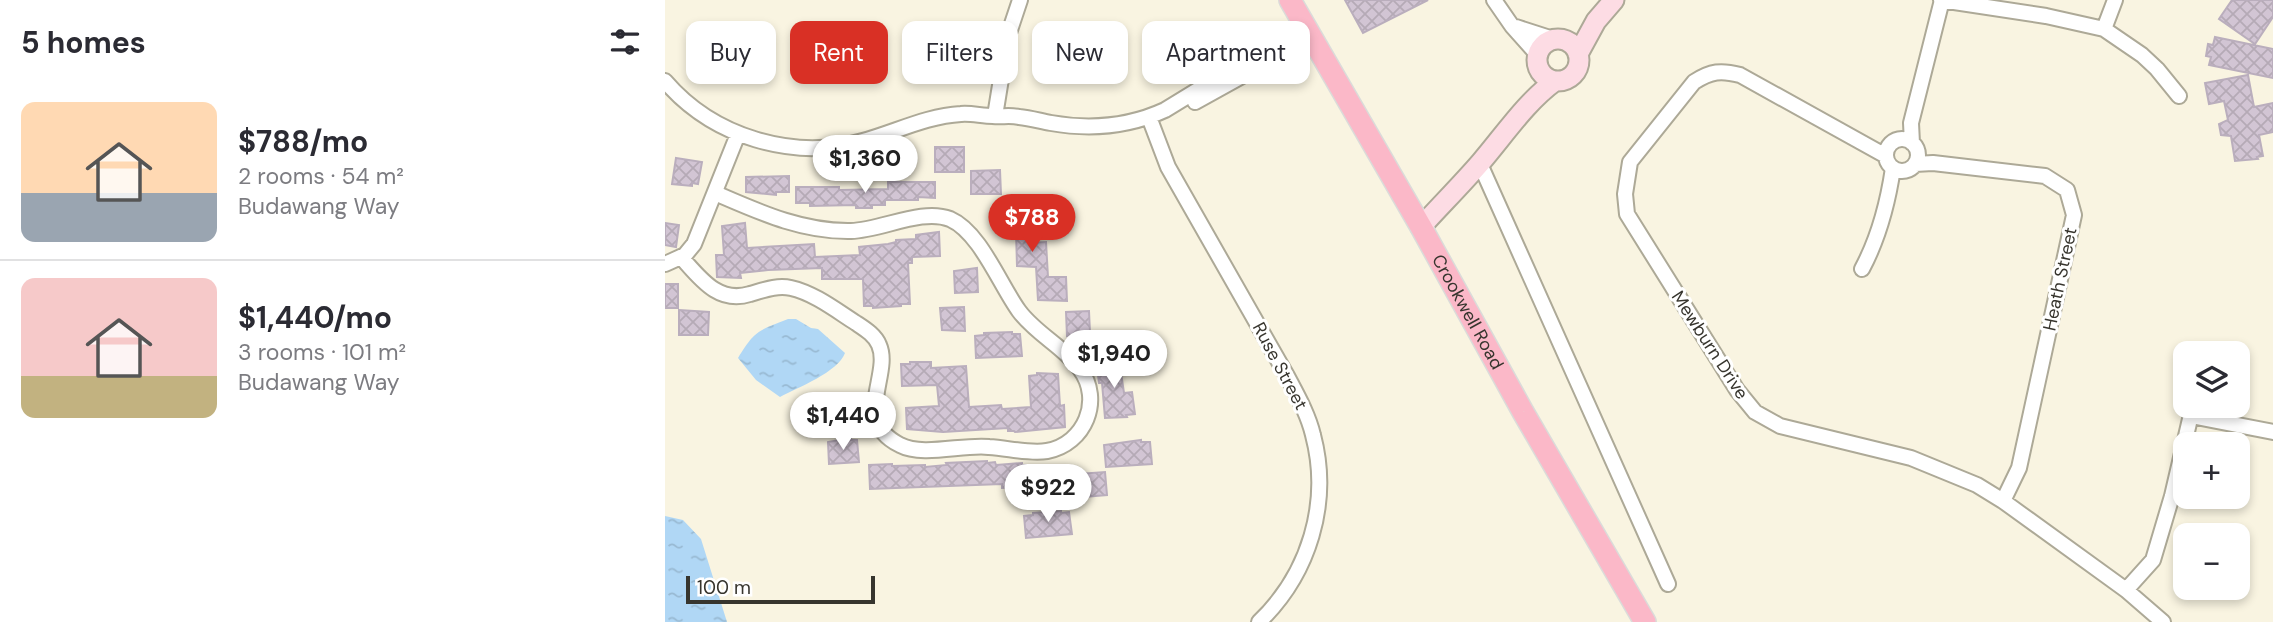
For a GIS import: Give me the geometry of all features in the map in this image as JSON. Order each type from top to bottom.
[{"type":"main road","name":"Crookwell Road","points":[[1290,0],[1302,21]]},
{"type":"main road","name":"Crookwell Road","points":[[1310,34],[1421,227],[1529,423],[1644,620]]},
{"type":"street","points":[[995,117],[1008,36],[1020,0]]},
{"type":"street","points":[[1494,0],[1538,61],[1545,77],[1555,81]]},
{"type":"street","points":[[1421,227],[1480,164],[1541,91],[1555,81],[1574,74],[1578,54],[1596,21],[1614,0]]},
{"type":"street","points":[[1862,269],[1871,251],[1902,155],[1941,0],[2046,16],[2103,29],[2142,55],[2179,96]]},
{"type":"street","points":[[2103,29],[2115,0]]},
{"type":"street","points":[[1531,102],[1543,44],[1596,21]]},
{"type":"street","points":[[1512,26],[1531,34],[1572,44],[1578,54]]},
{"type":"street","name":"Mewburn Drive","points":[[1902,155],[1868,144],[1831,127],[1740,75],[1723,71],[1708,73],[1694,82],[1630,162],[1625,194],[1627,214],[1737,390],[1755,412],[1780,426],[1911,458],[1977,485],[2126,590],[2163,622]]},
{"type":"street","points":[[665,81],[694,109],[738,134],[770,144],[819,149],[842,147],[913,123],[963,114],[1018,116],[1081,127],[1150,121],[1212,84]]},
{"type":"street","name":"Ruse Street","points":[[1150,121],[1168,167],[1287,376],[1304,408],[1313,435],[1319,463],[1319,496],[1314,529],[1302,564],[1283,595],[1259,622]]},
{"type":"street","points":[[665,264],[681,257],[700,234],[738,134]]},
{"type":"street","name":"Heath Street","points":[[1902,155],[1933,163],[2045,176],[2067,190],[2074,215],[2019,468],[2003,501]]},
{"type":"street","points":[[1480,164],[1668,584]]},
{"type":"street","points":[[681,257],[706,285],[715,291],[732,297],[770,288],[790,288],[815,298],[869,332],[880,345],[881,353],[875,399],[878,421],[887,435],[903,447],[921,450],[976,446],[1044,451],[1074,438],[1087,420],[1090,409],[1089,387],[1079,367],[1027,321],[972,236],[951,219],[926,216],[870,230],[830,230],[789,223],[715,193]]},
{"type":"street","points":[[2126,590],[2153,559],[2172,496],[2190,418]]},
{"type":"street","points":[[2219,418],[2273,432]]},
{"type":"water","points":[[788,319],[796,319],[818,329],[845,353],[826,373],[780,397],[756,380],[738,358],[758,332]]},
{"type":"water","points":[[665,516],[683,520],[701,539],[727,622],[665,622]]},
{"type":"building","points":[[1345,0],[1428,0],[1363,33]]},
{"type":"building","points":[[2232,0],[2273,0],[2273,17],[2255,44],[2219,19]]},
{"type":"building","points":[[2215,37],[2273,49],[2273,78],[2209,65],[2211,57],[2206,56],[2208,44],[2213,45]]},
{"type":"building","points":[[2248,75],[2254,107],[2273,103],[2273,132],[2259,135],[2263,156],[2235,161],[2231,136],[2221,135],[2219,124],[2228,120],[2224,101],[2209,104],[2205,83]]},
{"type":"building","points":[[935,147],[964,147],[964,172],[935,172]]},
{"type":"building","points":[[676,158],[702,162],[698,184],[672,184]]},
{"type":"building","points":[[1000,170],[1001,194],[971,194],[971,171]]},
{"type":"building","points":[[789,176],[789,192],[776,192],[776,195],[746,192],[746,177]]},
{"type":"building","points":[[888,182],[935,182],[935,198],[885,200],[885,205],[872,205],[872,208],[796,203],[796,187],[888,189]]},
{"type":"building","points":[[1027,207],[1029,243],[1046,242],[1048,277],[1066,277],[1067,301],[1038,300],[1036,267],[1017,266],[1016,232],[998,231],[997,209]]},
{"type":"building","points":[[665,223],[679,225],[676,247],[665,245]]},
{"type":"building","points":[[745,223],[747,248],[814,244],[815,257],[860,255],[859,247],[916,239],[916,235],[939,232],[940,256],[912,257],[912,263],[908,263],[910,304],[873,308],[864,306],[863,279],[822,279],[822,268],[740,273],[741,278],[717,277],[716,255],[724,255],[722,226]]},
{"type":"building","points":[[977,268],[978,292],[955,293],[954,271]]},
{"type":"building","points":[[665,284],[678,284],[678,308],[665,308]]},
{"type":"building","points":[[964,307],[965,331],[942,330],[940,308]]},
{"type":"building","points":[[679,310],[709,312],[708,335],[679,335]]},
{"type":"building","points":[[1089,311],[1090,333],[1067,336],[1066,312]]},
{"type":"building","points":[[1012,332],[1020,334],[1022,356],[976,358],[975,336]]},
{"type":"building","points":[[1096,359],[1119,359],[1124,393],[1132,392],[1135,414],[1126,415],[1127,417],[1105,418],[1102,383],[1099,383]]},
{"type":"building","points":[[931,362],[931,368],[966,366],[969,407],[1031,407],[1029,376],[1037,373],[1058,374],[1060,406],[1064,405],[1065,427],[1015,432],[1008,431],[1008,428],[943,432],[907,429],[906,408],[939,406],[937,385],[902,386],[901,364]]},
{"type":"building","points":[[851,438],[857,440],[859,462],[829,464],[828,442]]},
{"type":"building","points":[[1141,440],[1150,442],[1152,464],[1106,467],[1104,445]]},
{"type":"building","points":[[995,462],[996,465],[1022,463],[1030,465],[1030,471],[1071,466],[1077,467],[1078,474],[1105,472],[1107,495],[1084,497],[1083,489],[1049,491],[1049,485],[870,489],[869,465],[925,467]]},
{"type":"building","points":[[1069,512],[1072,534],[1026,538],[1024,516]]}]
